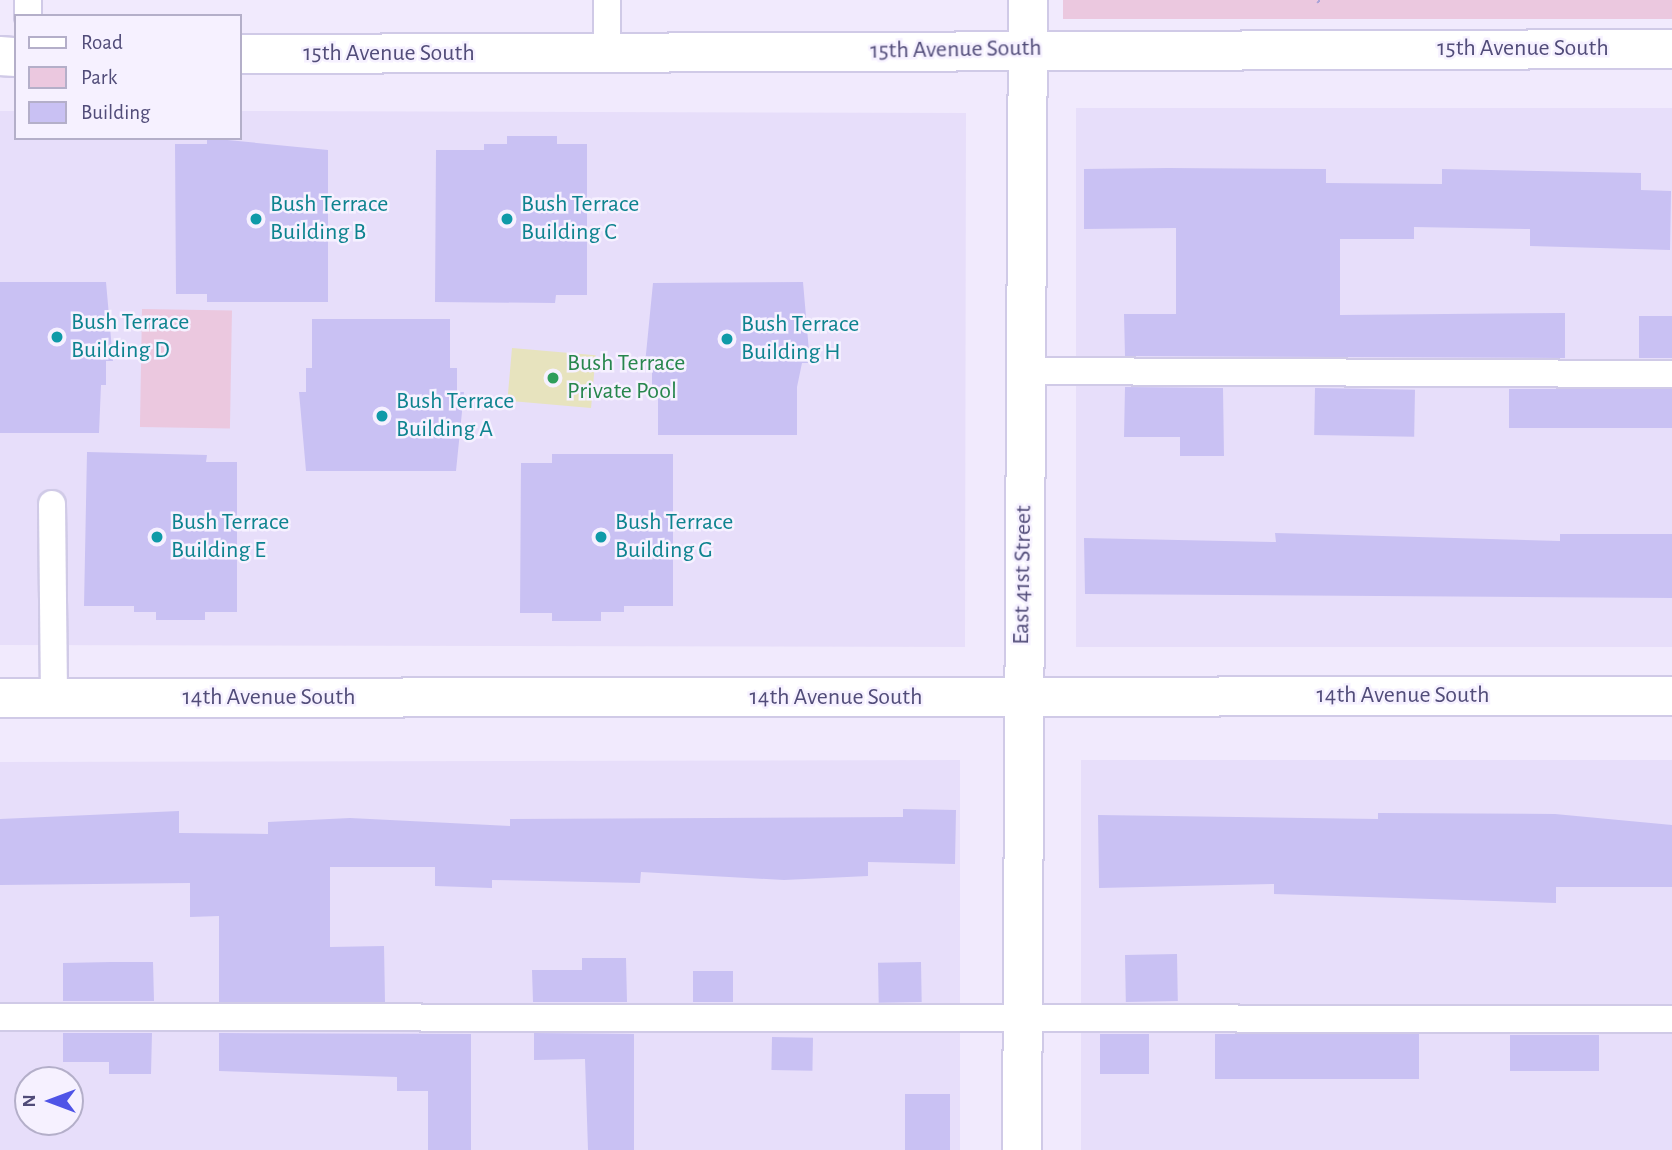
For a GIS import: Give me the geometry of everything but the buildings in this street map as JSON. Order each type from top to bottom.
[{"type":"street","name":"East 41st Street","points":[[1022,1150],[1021,697],[1027,371],[1028,0]]},
{"type":"street","name":"15th Avenue South","points":[[242,54],[607,54],[1029,49],[1672,49]]},
{"type":"street","name":"14th Avenue South","points":[[0,698],[1672,696]]},
{"type":"lane","points":[[607,0],[607,54]]},
{"type":"lane","points":[[1027,371],[1672,374]]},
{"type":"lane","points":[[52,504],[54,698]]},
{"type":"lane","points":[[0,1017],[1672,1018]]},
{"type":"shaded area","points":[[1076,108],[1672,108],[1672,647],[1076,647]]},
{"type":"shaded area","points":[[0,111],[14,111],[14,140],[242,140],[242,111],[966,113],[965,647],[0,645]]},
{"type":"shaded area","name":"Bush Terrace Private Pool","points":[[512,348],[596,355],[591,408],[507,401]]},
{"type":"shaded area","points":[[960,760],[960,1150],[0,1150],[0,762]]},
{"type":"shaded area","points":[[1081,760],[1672,760],[1672,1150],[1081,1150]]},
{"type":"green space","points":[[1063,0],[1672,0],[1672,19],[1063,19]]},
{"type":"green space","points":[[142,309],[232,311],[230,429],[140,427]]},
{"type":"place","name":"Bush Terrace Building B","points":[[256,219]]},
{"type":"place","name":"Bush Terrace Building C","points":[[507,219]]},
{"type":"place","name":"Bush Terrace Building D","points":[[57,337]]},
{"type":"place","name":"Bush Terrace Building H","points":[[727,339]]},
{"type":"place","name":"Bush Terrace Private Pool","points":[[553,378]]},
{"type":"place","name":"Bush Terrace Building A","points":[[382,416]]},
{"type":"place","name":"Bush Terrace Building E","points":[[157,537]]},
{"type":"place","name":"Bush Terrace Building G","points":[[601,537]]}]
